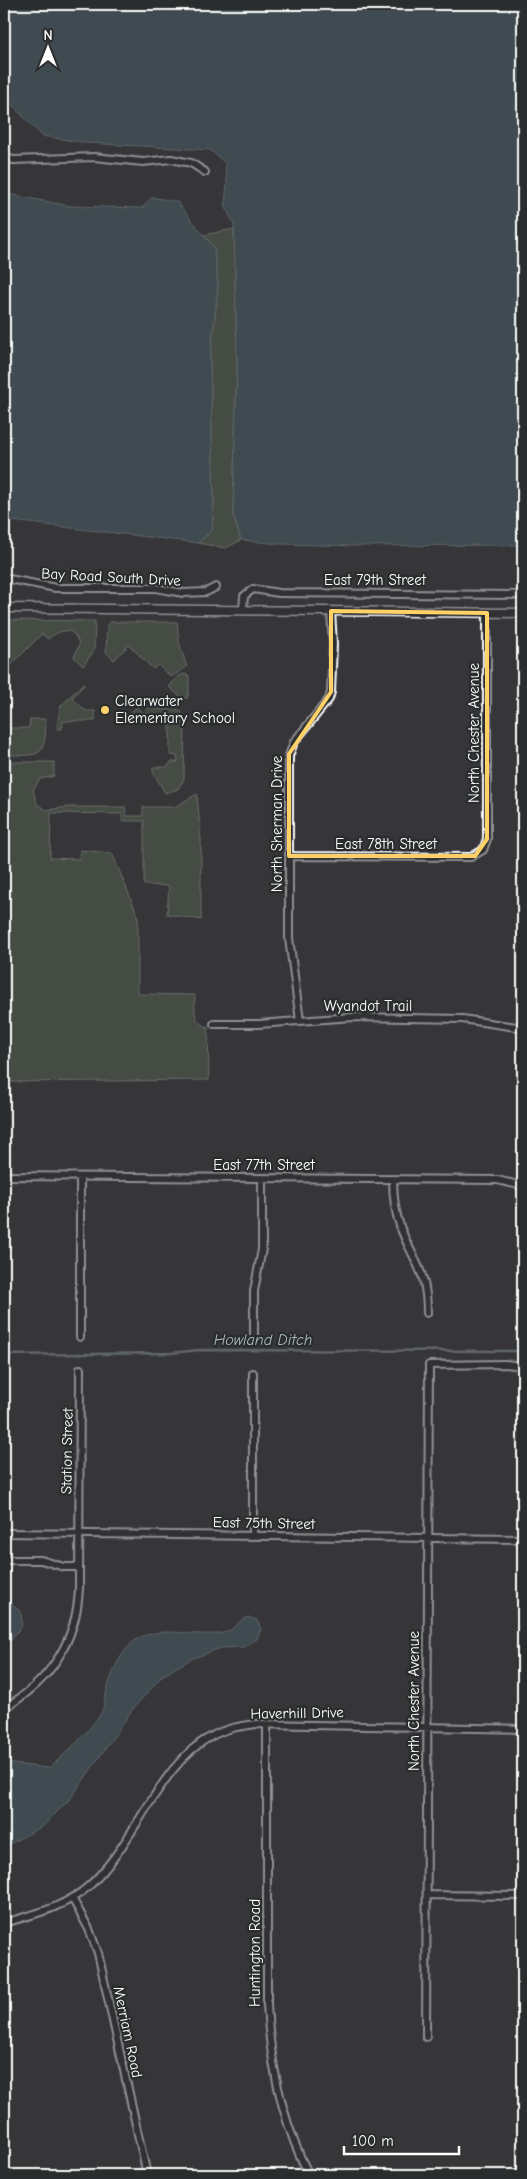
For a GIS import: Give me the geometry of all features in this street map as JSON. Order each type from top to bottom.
[{"type":"street","points":[[4,158],[14,160],[94,157],[144,162],[171,158],[191,163],[205,172]]},
{"type":"street","name":"Bay Road South Drive","points":[[4,578],[56,588],[156,588],[184,594],[206,592],[216,587]]},
{"type":"street","name":"East 79th Street","points":[[243,610],[244,596],[253,589],[279,593],[523,595]]},
{"type":"street","name":"East 79th Street","points":[[4,608],[523,613]]},
{"type":"street","name":"North Sherman Drive","points":[[300,1021],[290,938],[289,754],[294,742],[329,699],[332,692],[333,644],[331,611]]},
{"type":"street","name":"North Chester Avenue","points":[[482,851],[487,839],[486,613]]},
{"type":"street","name":"East 78th Street","points":[[289,856],[471,857],[482,851]]},
{"type":"street","name":"Wyandot Trail","points":[[214,1024],[352,1017],[432,1018],[462,1019],[523,1028]]},
{"type":"street","name":"East 77th Street","points":[[4,1176],[497,1180],[523,1186]]},
{"type":"street","points":[[80,1176],[80,1337]]},
{"type":"street","points":[[254,1336],[254,1291],[262,1249],[262,1178]]},
{"type":"street","points":[[393,1179],[397,1217],[422,1272],[427,1295],[428,1313]]},
{"type":"street","name":"North Chester Avenue","points":[[426,2037],[429,1365],[505,1364],[523,1366]]},
{"type":"street","name":"Station Street","points":[[4,1708],[22,1697],[43,1679],[64,1649],[77,1611],[80,1368]]},
{"type":"street","points":[[253,1536],[254,1373]]},
{"type":"street","name":"East 75th Street","points":[[4,1532],[523,1539]]},
{"type":"street","points":[[4,1560],[41,1560],[64,1567],[79,1567]]},
{"type":"street","name":"Haverhill Drive","points":[[4,1923],[50,1910],[72,1898],[98,1878],[112,1861],[172,1772],[188,1753],[202,1742],[224,1730],[267,1724],[523,1729]]},
{"type":"street","name":"Huntington Road","points":[[267,1724],[267,2004],[269,2036],[275,2076],[286,2116],[309,2175]]},
{"type":"street","points":[[426,1895],[523,1896]]},
{"type":"street","name":"Merriam Road","points":[[72,1898],[89,1929],[98,1953],[147,2175]]},
{"type":"highlighted area","points":[[331,611],[487,613],[487,839],[475,856],[289,856],[289,754],[331,692]]},
{"type":"green space","points":[[234,229],[237,362],[233,514],[241,540],[226,548],[198,543],[212,530],[214,502],[210,361],[218,286],[214,248],[204,235]]},
{"type":"green space","points":[[4,620],[95,621],[94,651],[83,666],[74,657],[79,645],[74,635],[70,632],[62,631],[48,639],[42,634],[12,664],[4,678]]},
{"type":"green space","points":[[110,622],[177,622],[179,642],[187,667],[171,677],[158,665],[153,669],[129,645],[114,660],[106,652],[107,625]]},
{"type":"green space","points":[[184,674],[189,676],[189,693],[187,698],[183,699],[169,687],[177,677]]},
{"type":"green space","points":[[83,683],[84,685],[72,698],[86,711],[95,711],[95,721],[63,721],[62,729],[57,729],[60,707]]},
{"type":"green space","points":[[154,704],[154,709],[180,710],[185,718],[130,718],[130,713],[137,707],[144,713]]},
{"type":"green space","points":[[30,719],[46,719],[42,748],[33,754],[4,755],[4,728],[29,728]]},
{"type":"green space","points":[[170,721],[185,721],[184,779],[178,789],[165,793],[153,772],[153,767],[167,767],[171,762],[178,762],[177,756],[170,755]]},
{"type":"green space","points":[[4,762],[54,762],[54,776],[40,779],[33,790],[37,804],[46,810],[69,807],[125,807],[126,816],[143,816],[143,807],[175,807],[197,794],[201,840],[201,920],[167,914],[169,886],[144,885],[144,821],[122,821],[122,814],[51,813],[50,858],[80,859],[80,850],[112,853],[138,916],[138,994],[195,995],[197,1019],[208,1027],[209,1080],[4,1082],[4,823],[9,823],[9,820],[4,819]]},
{"type":"water","points":[[4,4],[523,4],[523,545],[356,546],[280,544],[241,540],[233,514],[237,362],[234,224],[225,206],[227,182],[225,163],[210,150],[87,143],[42,136],[13,106],[4,90]]},
{"type":"water","points":[[4,187],[7,194],[70,206],[142,208],[152,197],[177,202],[214,248],[218,286],[210,361],[214,502],[212,530],[198,543],[4,520]]},
{"type":"water","points":[[12,1605],[21,1612],[22,1626],[4,1647],[4,1606]]},
{"type":"water","points":[[248,1617],[257,1620],[261,1629],[257,1639],[245,1647],[221,1648],[191,1659],[162,1676],[132,1710],[71,1798],[43,1826],[4,1847],[4,1763],[49,1768],[63,1756],[100,1715],[108,1686],[118,1662],[127,1648],[139,1638],[158,1632],[223,1633]]},
{"type":"waterway","name":"Howland Ditch","points":[[4,1355],[171,1353],[199,1350],[523,1351]]},
{"type":"place","name":"Clearwater Elementary School","points":[[105,710]]}]
